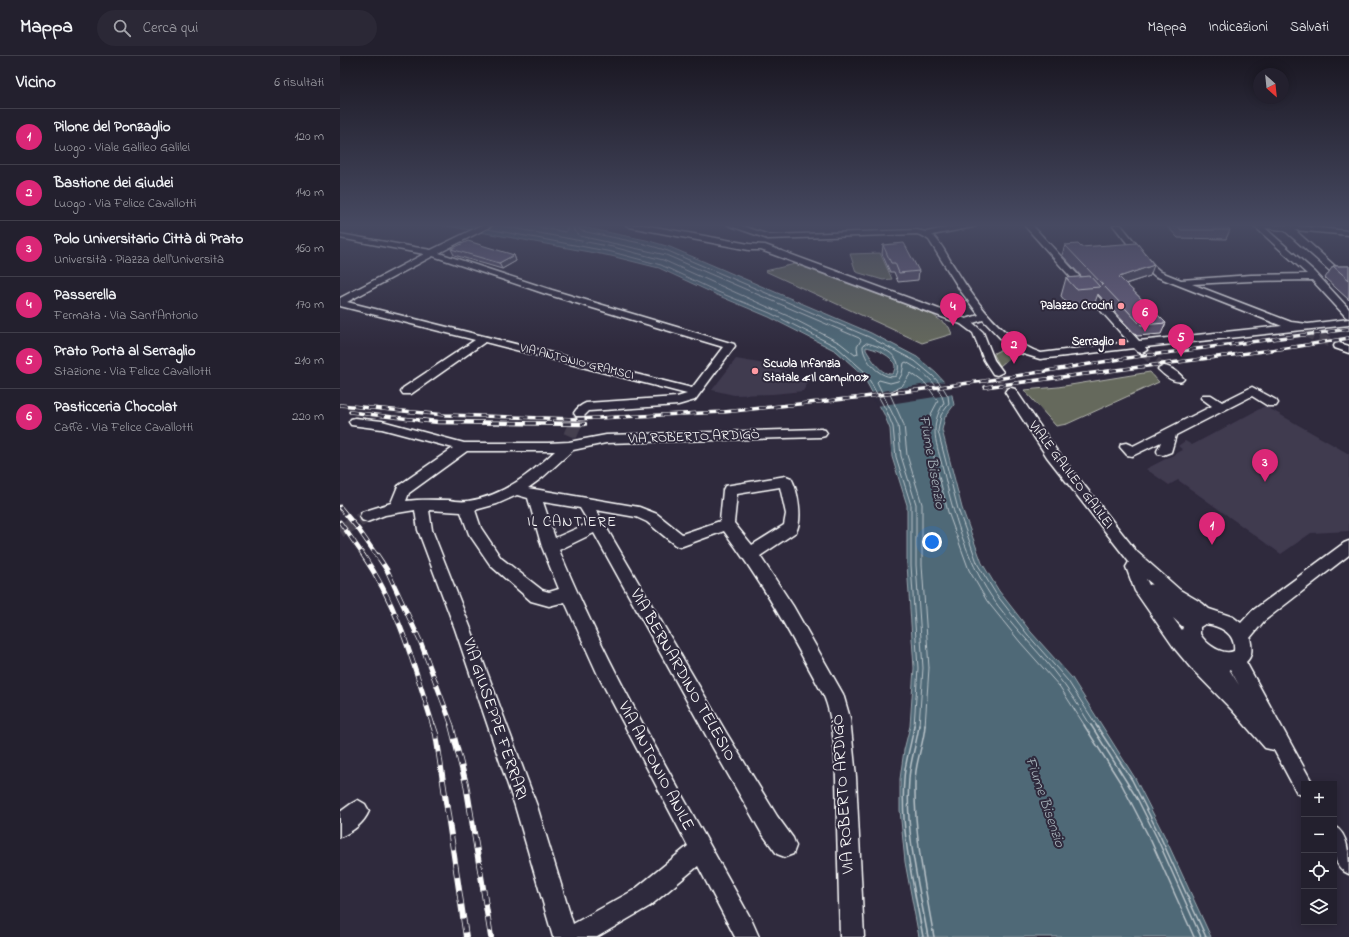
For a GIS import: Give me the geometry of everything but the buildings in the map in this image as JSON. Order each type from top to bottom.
[{"type":"street","points":[[340,303],[408,266]]},
{"type":"street","points":[[471,266],[549,292],[730,346],[691,397],[678,401],[586,407],[580,413]]},
{"type":"street","points":[[814,266],[965,322],[978,332],[989,360],[997,372]]},
{"type":"street","points":[[950,266],[984,317],[997,330],[1023,351],[1040,356],[1140,348],[1207,336],[1303,328],[1349,322]]},
{"type":"street","points":[[1065,266],[1140,348]]},
{"type":"street","points":[[1150,266],[1158,274],[1177,282],[1303,328]]},
{"type":"street","points":[[1303,266],[1313,275],[1349,316]]},
{"type":"street","points":[[1329,266],[1332,269]]},
{"type":"street","points":[[1177,282],[1284,278],[1313,275]]},
{"type":"street","name":"VIA ANTONIO GRAMSCI","points":[[340,303],[695,392]]},
{"type":"street","points":[[965,322],[984,317]]},
{"type":"street","points":[[978,332],[997,330]]},
{"type":"street","points":[[986,352],[997,330]]},
{"type":"street","points":[[407,391],[483,339]]},
{"type":"street","points":[[1164,369],[1178,379]]},
{"type":"street","points":[[1126,447],[1132,452],[1252,391],[1272,403]]},
{"type":"street","name":"VIALE GALILEO GALILEI","points":[[1011,392],[1052,454],[1133,561]]},
{"type":"street","points":[[1207,398],[1222,407]]},
{"type":"street","name":"VIA ROBERTO ARDIGÒ","points":[[355,422],[382,425],[464,447],[548,447],[569,441],[606,439],[820,433]]},
{"type":"street","points":[[1163,451],[1166,449],[1170,433]]},
{"type":"street","points":[[367,516],[384,510],[421,504],[467,507],[492,500],[516,490],[538,474],[569,441]]},
{"type":"street","points":[[397,508],[402,490],[464,447]]},
{"type":"street","points":[[516,490],[534,495],[639,512],[652,518],[680,541],[727,524],[730,490],[786,481],[793,514],[791,528],[750,554]]},
{"type":"street","name":"VIA ANTONIO ANILE","points":[[534,495],[550,548],[568,594],[604,669],[747,937]]},
{"type":"street","name":"VIA BERNARDINO TELESIO","points":[[584,502],[720,741],[785,846]]},
{"type":"street","name":"VIA GIUSEPPE FERRARI","points":[[421,504],[425,530],[463,630],[526,806],[565,937]]},
{"type":"street","points":[[467,507],[474,530],[496,562],[537,596],[549,599],[568,594]]},
{"type":"street","name":"VIA ROBERTO ARDIGÒ","points":[[727,524],[750,554],[787,611],[826,683],[834,694],[840,718],[846,777],[852,937]]},
{"type":"street","points":[[550,548],[598,525]]},
{"type":"street","points":[[1241,636],[1258,616],[1349,547]]},
{"type":"street","points":[[1133,561],[1198,621],[1258,616]]},
{"type":"street","points":[[1133,561],[1141,586],[1181,643],[1196,661],[1239,703],[1290,762]]},
{"type":"street","points":[[1198,621],[1191,630],[1194,640],[1206,653],[1213,657],[1227,661],[1235,660],[1242,655],[1244,646],[1241,636],[1234,627],[1223,620]]},
{"type":"street","points":[[1213,657],[1239,703]]},
{"type":"street","points":[[1235,660],[1301,781]]},
{"type":"street","points":[[340,826],[358,811]]},
{"type":"street","points":[[1337,842],[1349,863]]},
{"type":"street","points":[[574,937],[642,898],[701,849]]},
{"type":"shaded area","name":"Scuola Infanzia Statale «Il campino»","points":[[736,359],[765,364],[802,378],[808,383],[803,391],[773,394],[734,395],[712,390]]},
{"type":"shaded area","points":[[1265,406],[1349,454],[1349,531],[1311,533],[1281,554],[1178,480],[1169,485],[1146,469],[1183,450],[1178,446],[1185,441],[1192,445]]},
{"type":"green space","points":[[786,266],[801,266],[933,315],[949,327],[952,334],[922,343],[765,271]]},
{"type":"green space","points":[[854,266],[886,266],[892,279],[883,280],[856,272]]},
{"type":"green space","points":[[1000,350],[1014,354],[1000,366],[994,353]]},
{"type":"green space","points":[[1150,372],[1159,382],[1067,424],[1056,426],[1024,390],[1058,387]]},
{"type":"water","name":"Fiume Bisenzio","points":[[651,266],[715,266],[871,333],[917,357],[936,373],[945,383],[952,395],[954,405],[945,417],[942,430],[962,508],[982,563],[999,591],[1031,632],[1072,678],[1135,778],[1164,835],[1211,937],[919,937],[905,862],[900,810],[900,779],[904,750],[910,726],[914,668],[907,565],[907,505],[892,457],[890,429],[884,414],[862,374],[836,351],[769,317],[659,268]],"holes":[[[866,347],[888,356],[895,364],[895,369],[892,374],[884,372],[877,366],[866,350]]]},
{"type":"pier","points":[[946,381],[954,394],[877,406],[870,393]]},
{"type":"tunnel","points":[[1304,331],[1339,346]]},
{"type":"tunnel","points":[[1143,351],[1164,369]]},
{"type":"tunnel","points":[[997,372],[1011,392]]},
{"type":"tunnel","points":[[577,421],[580,413]]},
{"type":"tunnel","points":[[570,436],[577,420]]},
{"type":"tunnel","points":[[340,531],[367,516]]},
{"type":"railway","points":[[340,405],[445,415],[577,419],[724,412],[864,397],[984,381],[1127,358],[1349,329]]},
{"type":"railway","points":[[985,387],[1294,347],[1349,338]]},
{"type":"railway","points":[[350,412],[423,420]]},
{"type":"railway","points":[[423,420],[438,422],[585,424]]},
{"type":"railway","points":[[423,420],[428,421]]},
{"type":"railway","points":[[340,507],[359,530],[377,556]]},
{"type":"railway","points":[[340,522],[364,556]]},
{"type":"railway","points":[[363,555],[376,575],[396,616],[412,659],[433,726]]},
{"type":"railway","points":[[377,555],[387,570],[421,643],[452,726]]},
{"type":"railway","points":[[433,725],[436,734],[466,937]]},
{"type":"railway","points":[[451,725],[466,784],[491,937]]},
{"type":"place","name":"Palazzo Crocini","points":[[1121,306]]},
{"type":"place","name":"Passerella","points":[[953,326]]},
{"type":"place","name":"Pasticceria Chocolat","points":[[1145,332]]},
{"type":"place","name":"Serraglio","points":[[1122,342]]},
{"type":"place","name":"Prato Porta al Serraglio","points":[[1181,357]]},
{"type":"place","name":"Bastione dei Giudei","points":[[1014,364]]},
{"type":"place","name":"Scuola Infanzia Statale «Il campino»","points":[[755,371]]},
{"type":"place","name":"Polo Universitario Città di Prato","points":[[1265,482]]},
{"type":"place","name":"Pilone del Ponzaglio","points":[[1212,545]]},
{"type":"district","name":"IL CANTIERE","points":[[572,522]]}]
